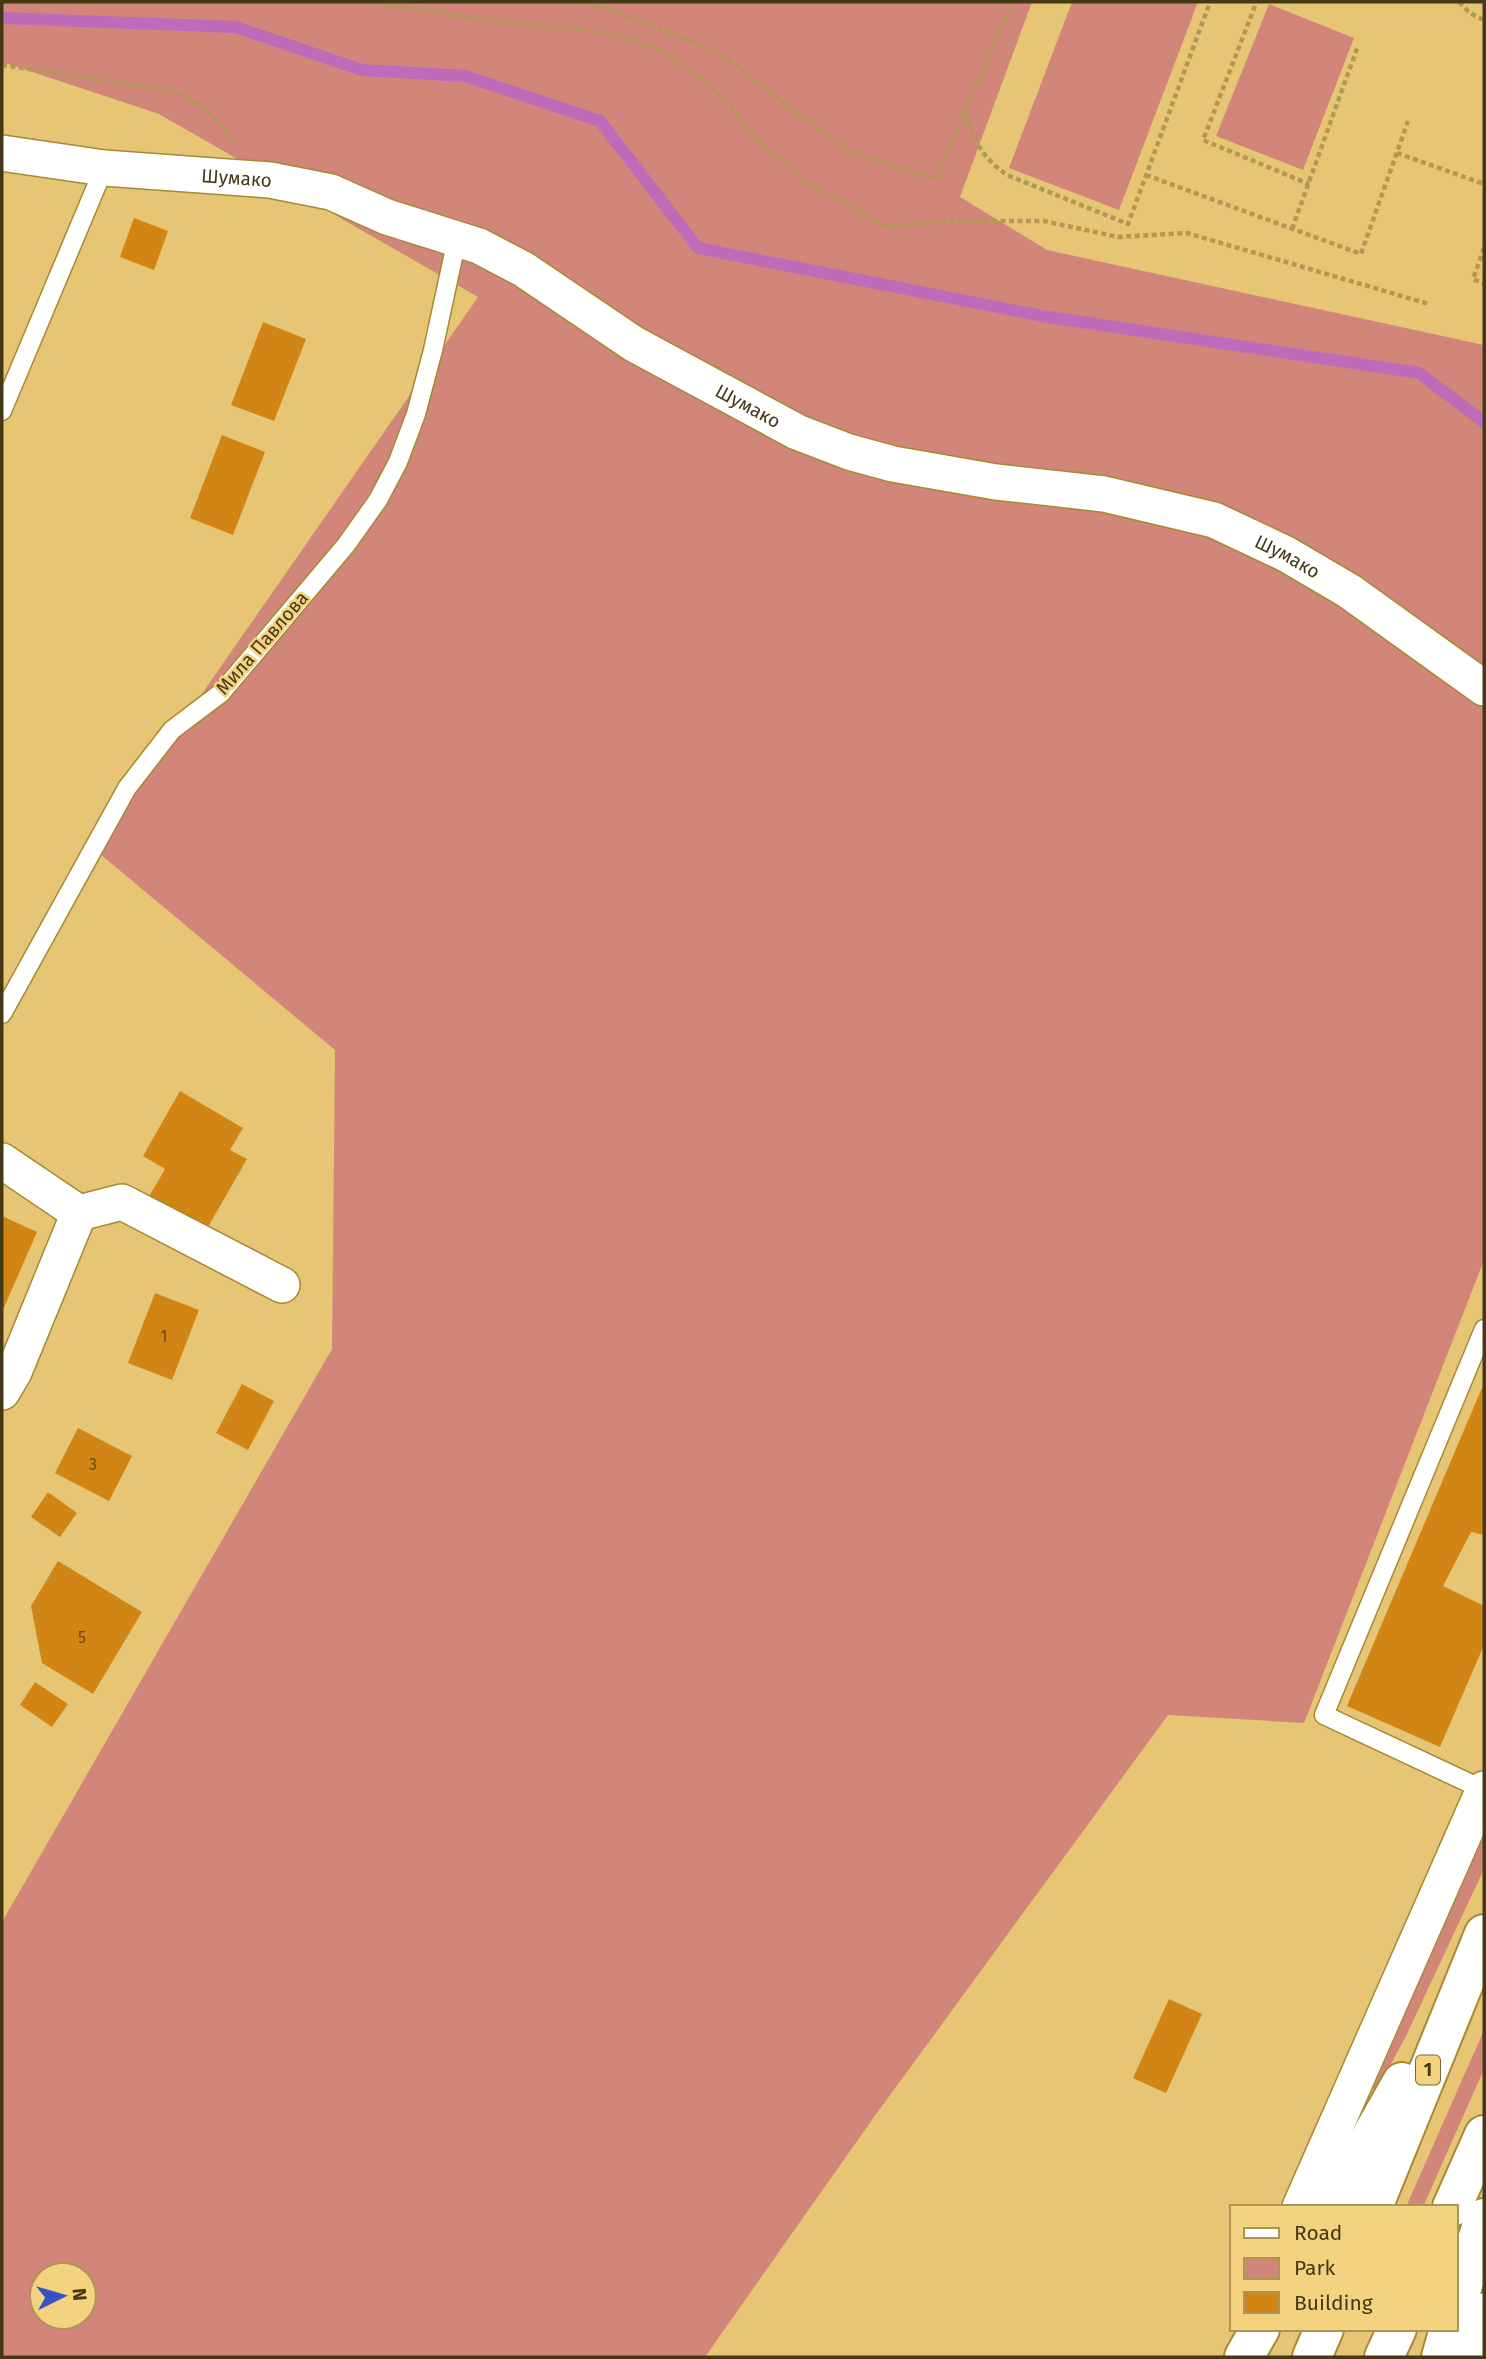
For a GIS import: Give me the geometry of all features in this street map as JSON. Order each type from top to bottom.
[{"type":"highway","points":[[1332,2205],[1479,1945]]},
{"type":"highway","name":"1","points":[[1374,2205],[1479,1945]]},
{"type":"highway","points":[[1453,2205],[1484,2135]]},
{"type":"highway","points":[[1458,2301],[1484,2218]]},
{"type":"highway","points":[[1244,2357],[1259,2331]]},
{"type":"highway","points":[[1312,2357],[1323,2331]]},
{"type":"highway","points":[[1384,2357],[1396,2331]]},
{"type":"highway","points":[[1441,2357],[1448,2331]]},
{"type":"street","name":"Шумако","points":[[2,153],[104,169],[270,180],[331,192],[387,217],[480,246],[523,269],[634,344],[797,432],[849,453],[893,464],[996,482],[1104,494],[1214,520],[1286,554],[1349,592],[1484,688]]},
{"type":"street","points":[[2,1161],[79,1213],[122,1202],[282,1285]]},
{"type":"street","points":[[2,1392],[14,1372],[79,1213]]},
{"type":"street","points":[[1301,2205],[1484,1789]]},
{"type":"street","points":[[1464,2357],[1484,2311]]},
{"type":"street","points":[[1234,2357],[1245,2331]]},
{"type":"lane","points":[[2,411],[104,169]]},
{"type":"lane","name":"Мила Павлова","points":[[2,1014],[127,788],[172,730],[221,693],[346,545],[378,500],[398,462],[416,414],[457,239]]},
{"type":"lane","points":[[1484,1329],[1324,1715],[1484,1789]]},
{"type":"lane","points":[[1478,2357],[1484,2351]]},
{"type":"path","points":[[372,2],[482,20],[589,30],[650,46],[687,67],[728,103],[752,135],[806,182],[888,227],[947,221],[1044,221],[1118,237],[1187,233],[1429,304]]},
{"type":"path","points":[[569,2],[598,5],[716,51],[849,152],[936,179],[1012,2]]},
{"type":"path","points":[[1118,237],[1128,224],[1210,2]]},
{"type":"path","points":[[1459,2],[1470,13],[1484,20]]},
{"type":"path","points":[[1255,6],[1203,140],[1309,184]]},
{"type":"path","points":[[1292,229],[1357,46]]},
{"type":"path","points":[[2,65],[156,88],[184,95],[212,115],[270,180]]},
{"type":"path","points":[[966,113],[973,138],[990,163],[1007,175],[1128,224]]},
{"type":"path","points":[[1146,175],[1361,254],[1408,121]]},
{"type":"path","points":[[1397,153],[1484,184]]},
{"type":"path","points":[[1484,248],[1473,279],[1484,284]]},
{"type":"green space","points":[[2,2],[1032,2],[960,197],[1047,250],[1484,345],[1484,1260],[1304,1723],[1168,1715],[874,2117],[705,2357],[2,2357],[2,1922],[332,1349],[335,1050],[94,849],[478,297],[159,114],[2,62]]},
{"type":"green space","points":[[1072,2],[1198,2],[1119,210],[1009,168]]},
{"type":"green space","points":[[1269,4],[1354,38],[1303,170],[1216,136]]},
{"type":"green space","points":[[1484,1835],[1484,1869],[1406,2036],[1377,2090],[1374,2090],[1373,2088]]},
{"type":"green space","points":[[1484,2030],[1484,2069],[1424,2205],[1407,2205]]},
{"type":"building","points":[[134,218],[168,231],[154,270],[120,257]]},
{"type":"building","points":[[263,322],[306,339],[274,421],[231,405]]},
{"type":"building","points":[[222,435],[265,452],[233,535],[190,518]]},
{"type":"building","points":[[180,1091],[243,1128],[230,1150],[247,1159],[204,1234],[147,1200],[165,1169],[143,1156]]},
{"type":"building","points":[[2,1216],[37,1232],[2,1312]]},
{"type":"building","points":[[155,1293],[199,1310],[172,1380],[128,1363]]},
{"type":"building","points":[[1484,1383],[1484,1535],[1471,1532],[1443,1586],[1484,1606],[1484,1645],[1440,1747],[1347,1706]]},
{"type":"building","points":[[242,1384],[274,1401],[248,1450],[216,1433]]},
{"type":"building","points":[[78,1428],[132,1456],[109,1501],[55,1473]]},
{"type":"building","points":[[48,1492],[77,1513],[60,1537],[31,1517]]},
{"type":"building","points":[[58,1561],[142,1612],[93,1694],[42,1663],[31,1606]]},
{"type":"building","points":[[35,1682],[68,1704],[52,1727],[20,1705]]},
{"type":"building","points":[[1169,1999],[1202,2014],[1166,2093],[1133,2078]]},
{"type":"waterway","points":[[2,18],[235,27],[362,70],[465,76],[600,121],[698,248],[1042,316],[1419,373],[1484,422]]}]
